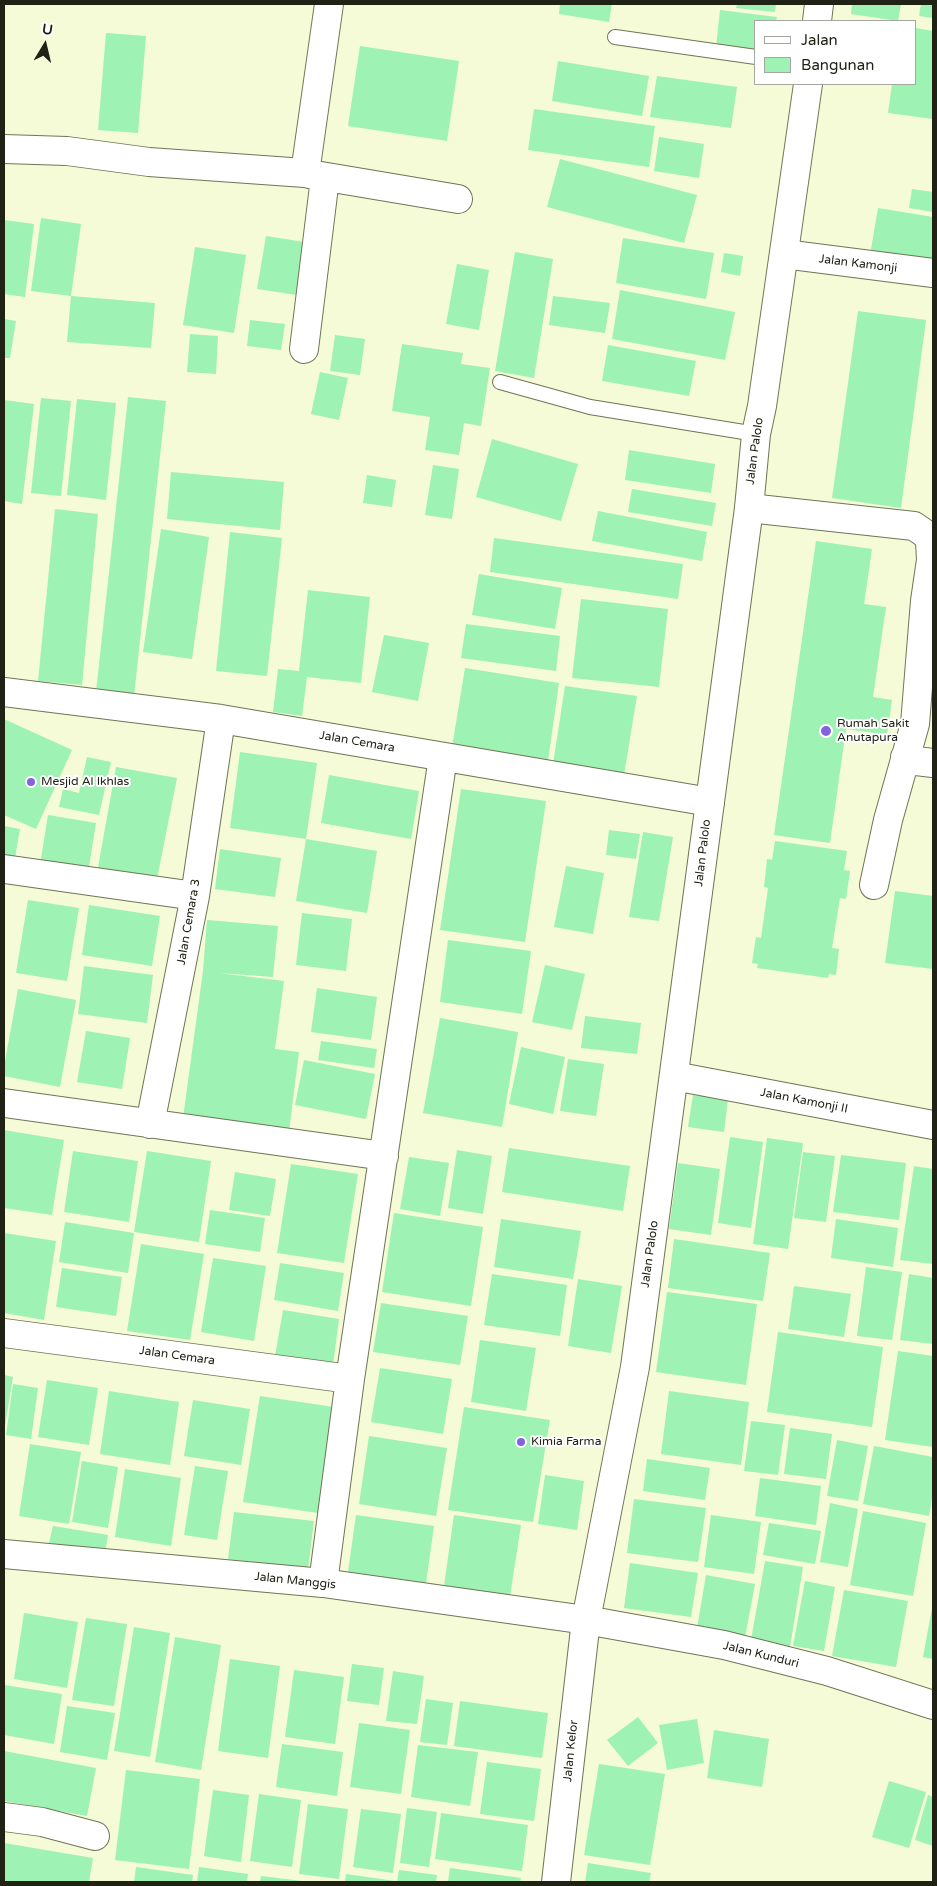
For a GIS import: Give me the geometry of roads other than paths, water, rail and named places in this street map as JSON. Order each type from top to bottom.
[{"type":"street","points":[[304,349],[328,4]]},
{"type":"street","points":[[817,20],[819,4]]},
{"type":"street","name":"Jalan Palolo","points":[[586,1620],[635,1367],[710,802],[756,434],[762,406],[808,85]]},
{"type":"street","points":[[4,149],[67,151],[149,162],[315,176],[458,199]]},
{"type":"street","name":"Jalan Kamonji","points":[[784,254],[933,273]]},
{"type":"street","points":[[748,508],[914,526],[927,535],[930,542],[931,560],[925,601],[915,724],[888,820],[874,885]]},
{"type":"street","name":"Jalan Cemara","points":[[4,692],[221,720],[710,802]]},
{"type":"street","name":"Jalan Cemara 3","points":[[150,1124],[195,896],[221,720]]},
{"type":"street","points":[[323,1584],[350,1379],[443,757]]},
{"type":"street","points":[[906,757],[916,761],[933,763]]},
{"type":"street","points":[[4,869],[195,896]]},
{"type":"street","name":"Jalan Kamonji II","points":[[674,1076],[933,1125]]},
{"type":"street","points":[[4,1103],[384,1156]]},
{"type":"street","name":"Jalan Cemara","points":[[4,1333],[350,1379]]},
{"type":"street","name":"Jalan Manggis","points":[[4,1554],[323,1584],[586,1620]]},
{"type":"street","name":"Jalan Kunduri","points":[[586,1620],[724,1645],[827,1671],[933,1705]]},
{"type":"street","name":"Jalan Kelor","points":[[556,1882],[586,1620]]},
{"type":"street","points":[[4,1817],[42,1822],[95,1836]]},
{"type":"lane","points":[[615,37],[754,58]]},
{"type":"lane","points":[[500,382],[590,407],[756,434]]},
{"type":"place","name":"Rumah Sakit Anutapura","points":[[826,731]]},
{"type":"place","name":"Mesjid Al Ikhlas","points":[[31,782]]},
{"type":"place","name":"Kimia Farma","points":[[521,1442]]}]
